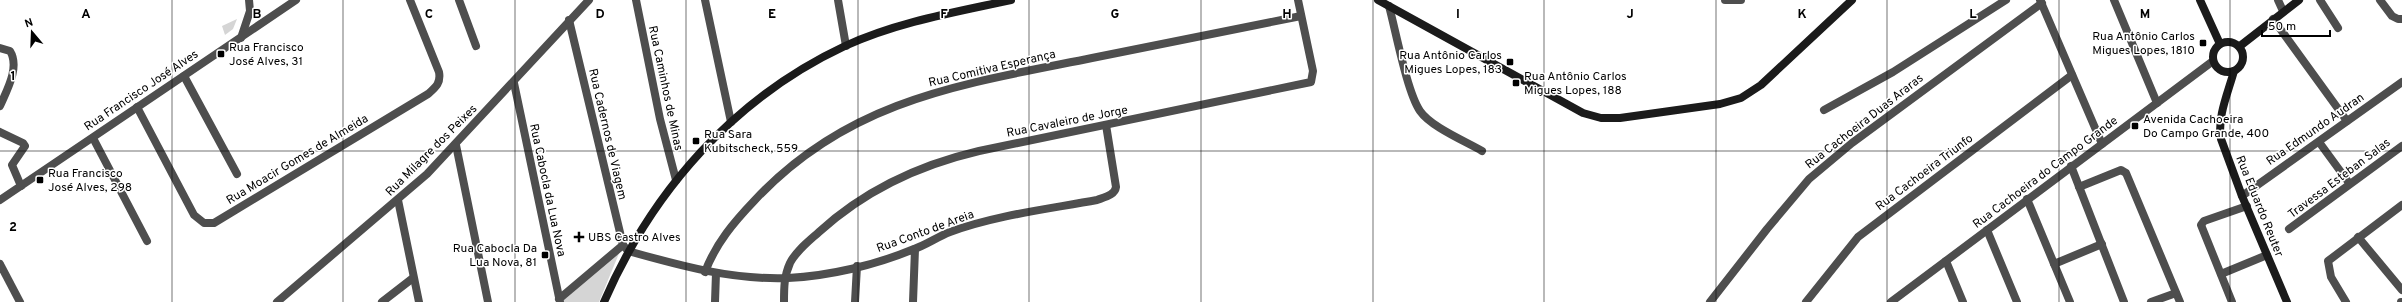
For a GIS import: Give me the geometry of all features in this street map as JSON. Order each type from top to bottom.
[{"type":"street","points":[[241,38],[250,11],[249,0]]},
{"type":"street","name":"Rua Francisco José Alves","points":[[0,200],[296,0]]},
{"type":"street","name":"Rua Moacir Gomes de Almeida","points":[[137,107],[194,215],[204,223],[214,223],[428,94],[438,85],[439,72],[410,0]]},
{"type":"street","points":[[459,0],[476,46]]},
{"type":"street","name":"Rua Milagre dos Peixes","points":[[277,302],[398,200],[456,145],[589,0]]},
{"type":"street","name":"Rua Caminhos de Minas","points":[[636,0],[664,139],[676,180]]},
{"type":"street","points":[[705,0],[731,122]]},
{"type":"street","points":[[838,0],[846,46]]},
{"type":"street","points":[[560,300],[625,248],[676,180],[731,122],[775,87],[846,46],[901,26],[1011,0]]},
{"type":"street","name":"Rua Cavaleiro de Jorge","points":[[784,302],[785,278],[790,262],[798,253],[822,229],[852,204],[904,175],[959,155],[1312,82],[1313,71],[1298,0]]},
{"type":"street","points":[[1378,0],[1583,113],[1601,118],[1620,118],[1720,104],[1741,98],[1761,85],[1852,0]]},
{"type":"street","points":[[1726,0],[1730,2],[1741,0]]},
{"type":"street","points":[[1824,110],[1893,72],[2006,0]]},
{"type":"street","points":[[2114,0],[2157,103]]},
{"type":"street","points":[[2200,0],[2220,44]]},
{"type":"street","points":[[2278,0],[2283,12]]},
{"type":"street","points":[[2240,46],[2299,0]]},
{"type":"street","points":[[2320,0],[2338,28]]},
{"type":"street","points":[[2380,0],[2392,16],[2398,20],[2402,19]]},
{"type":"street","points":[[2041,2],[2102,144]]},
{"type":"street","name":"Rua Cachoeira Duas Araras","points":[[1710,302],[1771,223],[1809,179],[1852,143],[2041,2]]},
{"type":"street","points":[[1389,6],[1413,98],[1421,112],[1432,122],[1482,151]]},
{"type":"street","name":"Rua Comitiva Esperança","points":[[705,272],[712,252],[721,239],[767,186],[820,143],[875,113],[953,87],[1301,16]]},
{"type":"street","points":[[2273,19],[2347,120]]},
{"type":"street","name":"Rua Cadernos de Viagem","points":[[570,20],[625,248]]},
{"type":"street","points":[[2230,42],[2240,46],[2243,51],[2243,61],[2241,66],[2234,71],[2223,72],[2214,61],[2214,52],[2220,44],[2230,42]]},
{"type":"street","points":[[0,48],[10,51],[13,58],[9,84],[0,106]]},
{"type":"street","name":"Rua Cachoeira do Campo Grande","points":[[1891,302],[2071,166],[2214,61]]},
{"type":"street","name":"Rua Eduardo Reuter","points":[[2234,71],[2219,129],[2242,196],[2287,302]]},
{"type":"street","name":"Rua Cachoeira Triunfo","points":[[1806,302],[1858,237],[2072,75]]},
{"type":"street","points":[[184,76],[237,174]]},
{"type":"street","name":"Rua Cabocla da Lua Nova","points":[[514,82],[560,300]]},
{"type":"street","name":"Rua Edmundo Audran","points":[[2242,196],[2402,82]]},
{"type":"street","name":"Rua Conto de Areia","points":[[625,248],[705,272],[756,278],[785,278],[857,266],[916,249],[950,232],[976,224],[1097,200],[1110,195],[1116,191],[1116,187],[1106,125]]},
{"type":"street","points":[[0,132],[23,143],[25,146],[12,165],[21,186]]},
{"type":"street","points":[[93,138],[147,241]]},
{"type":"street","points":[[2319,142],[2350,183]]},
{"type":"street","points":[[456,145],[488,302]]},
{"type":"street","name":"Travessa Esteban Salas","points":[[2289,229],[2402,146]]},
{"type":"street","points":[[2071,166],[2124,302]]},
{"type":"street","points":[[2079,187],[2123,170],[2128,177],[2180,302]]},
{"type":"street","points":[[2027,199],[2070,302]]},
{"type":"street","points":[[398,200],[419,302]]},
{"type":"street","points":[[2232,302],[2202,229],[2202,223],[2247,206]]},
{"type":"street","points":[[2346,302],[2336,288],[2327,266],[2331,257],[2401,208]]},
{"type":"street","points":[[1987,230],[2017,302]]},
{"type":"street","points":[[2358,237],[2402,290]]},
{"type":"street","points":[[2054,264],[2102,244]]},
{"type":"street","points":[[604,302],[625,248]]},
{"type":"street","points":[[913,302],[916,249]]},
{"type":"street","points":[[2221,274],[2267,255]]},
{"type":"street","points":[[1946,261],[1963,302]]},
{"type":"street","points":[[0,264],[20,302]]},
{"type":"street","points":[[855,302],[857,266]]},
{"type":"street","points":[[715,302],[716,273]]},
{"type":"street","points":[[382,302],[413,278]]},
{"type":"street","points":[[2151,302],[2176,293]]},
{"type":"shaded area","points":[[237,19],[233,29],[225,35],[222,26]]},
{"type":"shaded area","points":[[620,251],[599,302],[564,302],[564,300]]},
{"type":"place","name":"Rua Antônio Carlos Migues Lopes, 1810","points":[[2203,43]]},
{"type":"place","name":"Rua Francisco José Alves, 31","points":[[221,54]]},
{"type":"place","name":"Rua Antônio Carlos Migues Lopes, 183","points":[[1510,62]]},
{"type":"place","name":"Rua Antônio Carlos Migues Lopes, 188","points":[[1516,83]]},
{"type":"place","name":"Avenida Cachoeira Do Campo Grande, 400","points":[[2135,126]]},
{"type":"place","name":"Rua Sara Kubitscheck, 559","points":[[696,141]]},
{"type":"place","name":"Rua Francisco José Alves, 298","points":[[40,180]]},
{"type":"place","name":"UBS Castro Alves","points":[[579,237]]},
{"type":"place","name":"Rua Cabocla Da Lua Nova, 81","points":[[545,255]]}]
